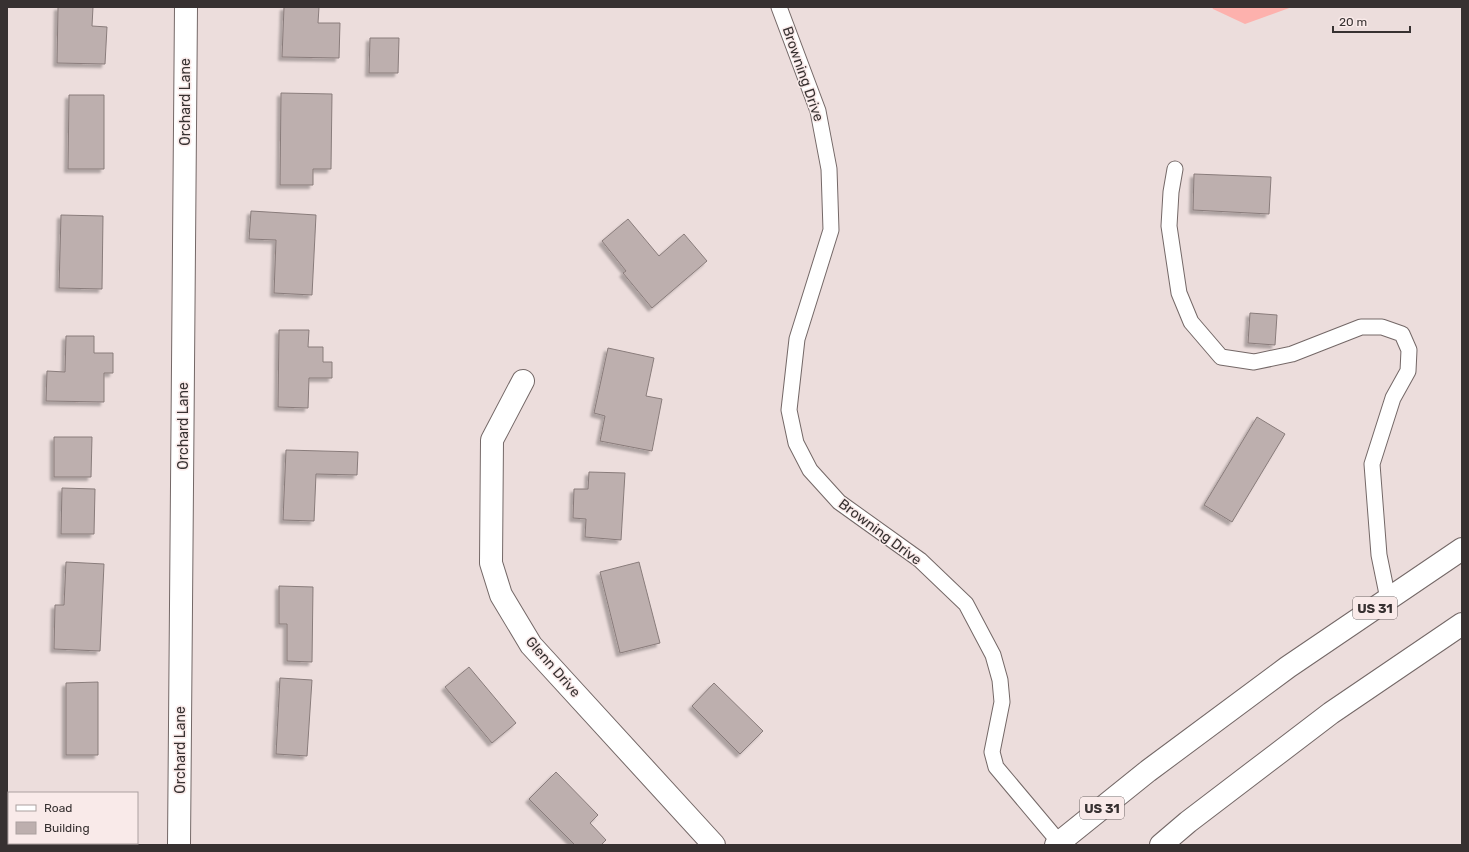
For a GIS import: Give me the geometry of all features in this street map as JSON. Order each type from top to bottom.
[{"type":"street","name":"Orchard Lane","points":[[179,845],[186,7]]},
{"type":"street","name":"Glenn Drive","points":[[523,381],[492,440],[492,563],[501,595],[531,645],[714,845]]},
{"type":"street","name":"US 31","points":[[1058,844],[1148,771],[1288,667],[1462,548]]},
{"type":"street","points":[[1161,845],[1188,822],[1331,713],[1462,624]]},
{"type":"lane","name":"Browning Drive","points":[[779,7],[818,111],[829,169],[831,230],[796,339],[789,410],[796,443],[810,470],[839,502],[920,560],[966,604],[993,655],[1000,680],[1002,702],[992,752],[996,767],[1058,844]]},
{"type":"lane","points":[[1175,169],[1171,192],[1169,226],[1179,293],[1191,322],[1221,357],[1254,362],[1292,354],[1360,327],[1382,326],[1402,334],[1409,350],[1408,371],[1393,398],[1372,464],[1379,555],[1388,599]]},
{"type":"shaded area","points":[[1212,7],[1292,7],[1245,24],[1213,9]]},
{"type":"building","points":[[58,7],[93,7],[92,26],[107,27],[105,64],[57,63]]},
{"type":"building","points":[[284,7],[319,7],[318,23],[340,23],[339,58],[282,57]]},
{"type":"building","points":[[370,38],[399,38],[398,73],[369,73]]},
{"type":"building","points":[[281,93],[332,94],[331,169],[313,169],[313,185],[280,185]]},
{"type":"building","points":[[69,95],[104,95],[104,169],[68,169]]},
{"type":"building","points":[[1194,174],[1271,177],[1269,214],[1193,210]]},
{"type":"building","points":[[251,211],[316,215],[312,295],[274,293],[276,240],[249,239]]},
{"type":"building","points":[[61,215],[103,216],[102,289],[59,288]]},
{"type":"building","points":[[628,219],[659,256],[684,234],[707,261],[652,308],[623,273],[626,271],[602,241]]},
{"type":"building","points":[[1250,313],[1277,315],[1275,345],[1248,343]]},
{"type":"building","points":[[279,330],[309,330],[308,347],[323,347],[323,362],[332,362],[332,378],[309,378],[308,408],[278,407]]},
{"type":"building","points":[[66,336],[94,336],[94,353],[113,353],[113,373],[104,373],[104,402],[46,401],[47,371],[65,372]]},
{"type":"building","points":[[608,348],[654,358],[646,396],[662,399],[652,451],[600,441],[605,416],[594,413]]},
{"type":"building","points":[[1257,417],[1285,434],[1232,522],[1204,505]]},
{"type":"building","points":[[54,437],[92,437],[91,477],[54,477]]},
{"type":"building","points":[[286,450],[358,452],[357,475],[316,474],[314,521],[283,520]]},
{"type":"building","points":[[589,472],[625,473],[621,540],[585,537],[586,519],[573,518],[574,489],[588,489]]},
{"type":"building","points":[[62,488],[95,489],[94,534],[61,534]]},
{"type":"building","points":[[66,562],[104,564],[100,651],[54,649],[55,605],[64,605]]},
{"type":"building","points":[[639,562],[660,643],[620,653],[600,572]]},
{"type":"building","points":[[279,586],[313,587],[312,662],[287,661],[287,624],[279,624]]},
{"type":"building","points":[[469,667],[516,723],[492,743],[445,687]]},
{"type":"building","points":[[280,678],[312,680],[307,756],[276,754]]},
{"type":"building","points":[[98,682],[98,755],[66,755],[66,683]]},
{"type":"building","points":[[714,683],[763,731],[740,754],[692,706]]},
{"type":"building","points":[[556,772],[598,815],[590,823],[606,840],[601,845],[575,845],[529,799]]},
{"type":"building","points":[[65,844],[97,844],[97,845]]}]
